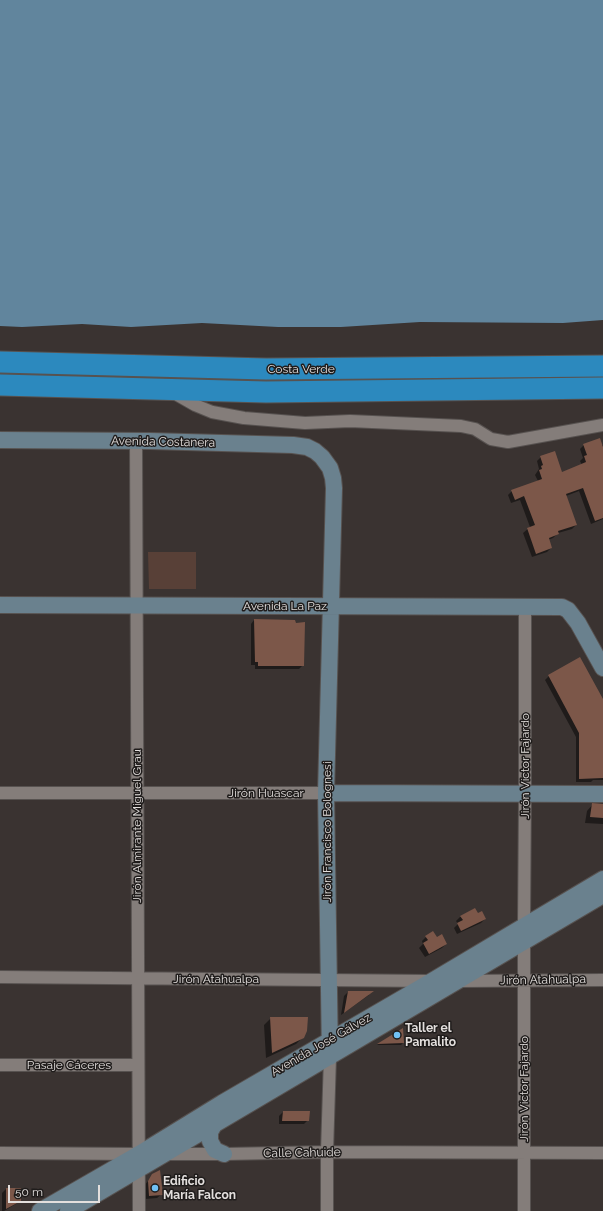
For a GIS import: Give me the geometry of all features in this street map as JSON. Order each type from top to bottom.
[{"type":"highway","name":"Costa Verde","points":[[0,362],[266,369],[603,366]]},
{"type":"highway","name":"Costa Verde","points":[[0,385],[266,392],[603,388]]},
{"type":"main road","name":"Avenida Costanera","points":[[0,440],[136,441],[293,445],[307,448],[322,457]]},
{"type":"main road","name":"Jirón Francisco Bolognesi","points":[[322,457],[330,468],[334,488],[326,793],[330,1057]]},
{"type":"main road","name":"Avenida La Paz","points":[[0,605],[562,607],[568,610],[581,628],[603,668]]},
{"type":"main road","name":"Jirón Huascar","points":[[326,793],[603,794]]},
{"type":"main road","name":"Avenida José Gálvez","points":[[68,1211],[139,1162],[330,1039],[432,981],[603,879]]},
{"type":"main road","name":"Avenida José Gálvez","points":[[40,1211],[139,1162],[164,1154],[603,895]]},
{"type":"main road","points":[[214,1125],[210,1132],[210,1141],[215,1150],[224,1154]]},
{"type":"street","points":[[170,390],[195,405],[212,412],[236,417],[305,423],[350,421],[461,426],[474,429],[491,439],[508,442],[603,425]]},
{"type":"street","name":"Jirón Almirante Miguel Grau","points":[[136,441],[139,1211]]},
{"type":"street","name":"Jirón Víctor Fajardo","points":[[524,925],[525,606]]},
{"type":"street","name":"Jirón Huascar","points":[[0,793],[326,793]]},
{"type":"street","name":"Jirón Víctor Fajardo","points":[[524,943],[524,1211]]},
{"type":"street","name":"Jirón Atahualpa","points":[[0,977],[432,981]]},
{"type":"street","name":"Jirón Atahualpa","points":[[459,981],[603,980]]},
{"type":"street","name":"Jirón Francisco Bolognesi","points":[[327,1211],[330,1057]]},
{"type":"street","name":"Pasaje Cáceres","points":[[0,1065],[138,1065]]},
{"type":"street","name":"Calle Cahuide","points":[[164,1154],[327,1152],[603,1153]]},
{"type":"street","points":[[0,1153],[139,1162]]},
{"type":"shaded area","points":[[148,552],[196,552],[196,589],[149,589]]},
{"type":"water","points":[[0,0],[603,0],[603,320],[563,323],[420,322],[341,327],[278,327],[202,323],[131,327],[82,324],[22,327],[0,326]]},
{"type":"building","points":[[600,438],[603,447],[603,518],[595,521],[583,488],[566,494],[577,525],[558,531],[559,534],[549,538],[552,548],[536,554],[527,528],[535,525],[524,496],[515,500],[511,490],[542,479],[539,470],[542,469],[541,466],[543,465],[540,456],[555,451],[562,472],[586,462],[584,456],[587,455],[583,444]]},
{"type":"building","points":[[254,619],[295,620],[296,623],[305,622],[304,666],[258,666],[258,662],[255,662]]},
{"type":"building","points":[[580,657],[603,699],[603,778],[579,779],[579,733],[548,675]]},
{"type":"building","points":[[592,803],[603,804],[603,818],[590,817]]},
{"type":"building","points":[[475,908],[478,913],[482,911],[486,919],[461,931],[457,923],[463,920],[460,916]]},
{"type":"building","points":[[433,931],[437,937],[442,934],[447,944],[429,954],[423,943],[428,940],[425,936]]},
{"type":"building","points":[[348,991],[374,991],[344,1013]]},
{"type":"building","points":[[270,1017],[308,1017],[307,1031],[304,1038],[272,1053]]},
{"type":"building","points":[[403,1028],[404,1043],[377,1044]]},
{"type":"building","points":[[283,1111],[310,1111],[309,1121],[282,1121]]},
{"type":"building","name":"Edificio María Falcon","points":[[160,1170],[163,1195],[149,1196],[148,1181],[152,1174]]},
{"type":"building","points":[[6,1188],[21,1188],[21,1201],[6,1209]]},
{"type":"place","name":"Taller el Pamalito","points":[[397,1035]]},
{"type":"place","name":"Edificio María Falcon","points":[[155,1188]]}]
